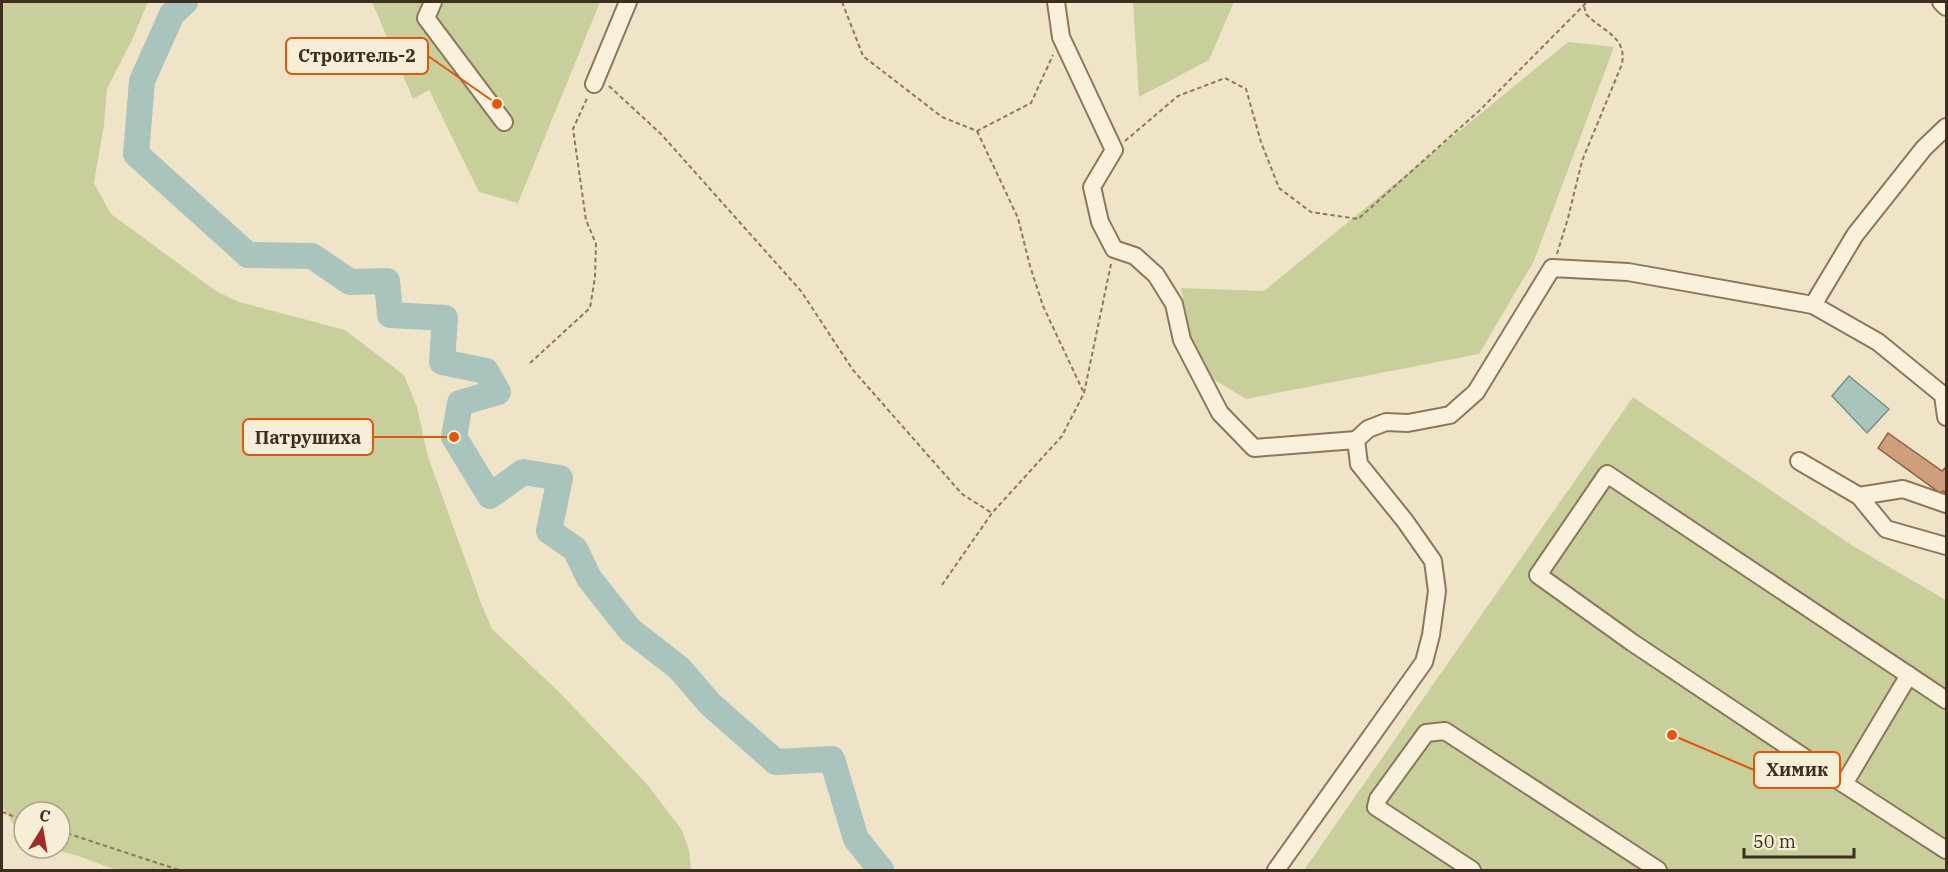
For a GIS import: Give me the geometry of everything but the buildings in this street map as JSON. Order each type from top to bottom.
[{"type":"street","points":[[433,2],[426,18],[504,122]]},
{"type":"street","points":[[596,80],[628,2]]},
{"type":"street","points":[[1056,2],[1061,37],[1114,150],[1092,187],[1100,222],[1114,249],[1136,255],[1156,275],[1174,304],[1182,340],[1220,413],[1254,448],[1356,440],[1368,429],[1386,422],[1408,423],[1450,415],[1476,392],[1552,268],[1628,272],[1813,305],[1878,342],[1943,395],[1947,417]]},
{"type":"street","points":[[1941,2],[1947,7]]},
{"type":"street","points":[[1813,305],[1855,235],[1924,148],[1947,127]]},
{"type":"street","points":[[1276,870],[1424,662],[1431,635],[1437,591],[1433,561],[1405,520],[1359,464],[1356,440]]},
{"type":"street","points":[[1799,460],[1859,495],[1886,529],[1947,546]]},
{"type":"street","points":[[1947,700],[1607,474],[1538,575],[1633,644],[1947,850]]},
{"type":"street","points":[[1859,495],[1903,489],[1947,504]]},
{"type":"street","points":[[1844,784],[1909,675]]},
{"type":"street","points":[[1472,870],[1376,807],[1378,799],[1426,734],[1445,730],[1658,870]]},
{"type":"path","points":[[842,2],[863,56],[942,117],[977,130],[1018,218],[1043,306],[1084,393]]},
{"type":"path","points":[[1114,150],[1178,96],[1225,78],[1246,89],[1260,142],[1279,188],[1311,212],[1358,219],[1480,111],[1587,2]]},
{"type":"path","points":[[1552,268],[1568,218],[1582,161],[1622,64],[1624,53],[1618,40],[1586,14],[1584,6]]},
{"type":"path","points":[[977,130],[1031,103],[1061,37]]},
{"type":"path","points":[[530,363],[590,308],[595,278],[596,244],[586,220],[573,129],[596,80],[661,134],[801,291],[853,370],[962,494],[992,513]]},
{"type":"path","points":[[942,585],[992,513],[1062,436],[1084,393],[1114,249]]},
{"type":"path","points":[[72,835],[179,870]]},
{"type":"green space","points":[[2,2],[148,2],[107,89],[104,125],[94,183],[111,214],[216,291],[239,302],[345,330],[404,375],[417,407],[428,457],[492,629],[557,690],[646,783],[682,830],[689,850],[691,870],[116,870],[72,854],[72,800],[12,800],[12,822],[2,806]]},
{"type":"green space","points":[[372,2],[600,2],[518,203],[479,192],[429,90],[413,99]]},
{"type":"green space","points":[[1133,2],[1234,2],[1209,60],[1139,97]]},
{"type":"green space","points":[[1568,42],[1614,47],[1534,261],[1479,354],[1246,399],[1198,370],[1181,288],[1264,291]]},
{"type":"green space","points":[[1633,397],[1853,546],[1946,600],[1946,870],[1304,870]]},
{"type":"water","points":[[1849,376],[1889,409],[1867,433],[1832,396]]},
{"type":"waterway","points":[[185,2],[172,14],[142,81],[136,154],[248,255],[312,256],[350,282],[387,281],[390,315],[445,318],[442,362],[486,371],[498,392],[460,403],[454,437],[490,496],[523,472],[560,478],[549,531],[575,549],[589,578],[630,630],[679,668],[710,704],[776,762],[832,759],[856,839],[881,870]]},
{"type":"place","name":"Строитель-2","points":[[497,104]]},
{"type":"place","name":"Патрушиха","points":[[454,437]]},
{"type":"place","name":"Химик","points":[[1672,735]]}]
